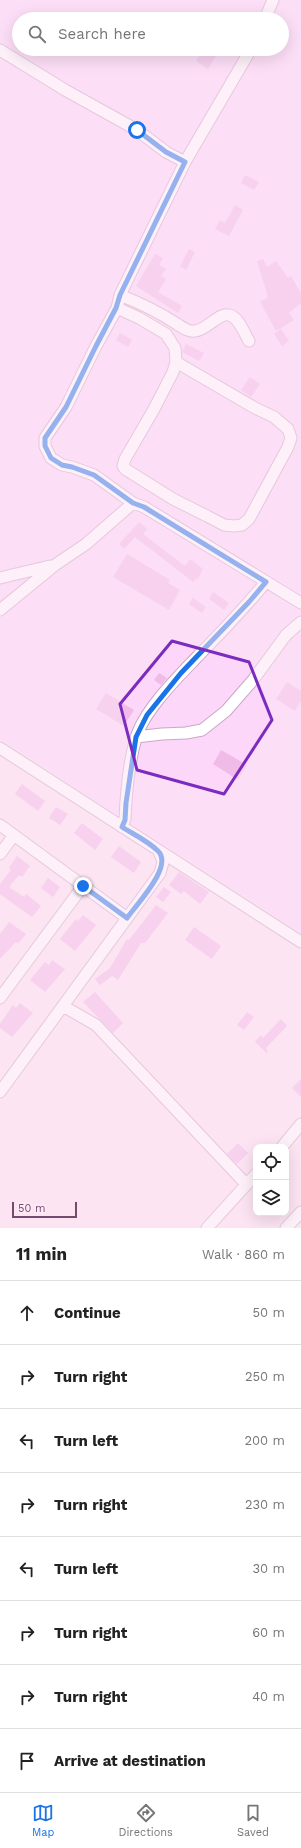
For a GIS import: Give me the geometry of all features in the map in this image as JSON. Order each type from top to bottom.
[{"type":"street","points":[[268,12],[273,0]]},
{"type":"street","points":[[0,50],[65,90],[137,130],[166,152],[185,162]]},
{"type":"street","points":[[247,56],[185,162],[120,295],[116,308],[66,407],[45,438],[45,446],[51,458],[62,465],[94,475],[133,503],[144,507],[301,602]]},
{"type":"street","points":[[120,295],[161,314],[188,330],[194,331],[202,328],[225,314],[231,315],[236,318],[249,341]]},
{"type":"street","points":[[116,308],[139,318],[166,334],[175,348],[176,362],[173,372],[125,459],[123,466],[125,469],[173,499],[224,525],[242,525],[249,519],[257,506],[288,447],[291,438],[288,429],[274,417],[255,408],[176,362]]},
{"type":"street","points":[[0,610],[55,565],[86,544],[133,503]]},
{"type":"street","points":[[0,578],[55,565]]},
{"type":"street","points":[[122,827],[125,820],[126,803],[136,737],[147,715],[181,673],[249,602],[266,582]]},
{"type":"street","points":[[136,737],[186,733],[202,730],[226,711],[253,680],[286,635],[301,622]]},
{"type":"street","points":[[0,748],[301,942]]},
{"type":"street","points":[[0,825],[127,918]]},
{"type":"street","points":[[0,854],[14,835]]},
{"type":"street","points":[[0,1092],[160,873],[163,862],[159,851]]},
{"type":"street","points":[[0,998],[83,886]]},
{"type":"street","points":[[63,1006],[96,1025],[246,1184]]},
{"type":"street","points":[[284,1144],[301,1124]]},
{"type":"street","points":[[207,1228],[253,1177]]},
{"type":"street","points":[[286,1228],[301,1212]]},
{"type":"highlighted area","points":[[172,641],[249,662],[272,720],[224,794],[137,770],[120,704]]},
{"type":"shaded area","points":[[0,0],[301,0],[301,933],[0,739]]},
{"type":"building","points":[[199,56],[216,56],[208,69],[196,61]]},
{"type":"building","points":[[245,175],[259,182],[254,190],[241,183]]},
{"type":"building","points":[[235,205],[243,210],[229,236],[215,229],[220,220],[225,223]]},
{"type":"building","points":[[189,249],[195,252],[186,270],[180,266]]},
{"type":"building","points":[[155,254],[163,258],[159,265],[166,269],[161,276],[166,279],[158,292],[182,306],[178,313],[136,286]]},
{"type":"building","points":[[263,259],[267,267],[276,261],[288,278],[291,276],[301,293],[301,303],[289,313],[294,320],[276,331],[260,302],[268,297],[257,261]]},
{"type":"building","points":[[281,329],[289,341],[282,346],[274,334]]},
{"type":"building","points":[[120,333],[132,340],[128,347],[116,340]]},
{"type":"building","points":[[186,344],[204,353],[199,361],[182,352]]},
{"type":"building","points":[[250,377],[260,384],[251,397],[241,390]]},
{"type":"building","points":[[139,522],[147,529],[143,534],[185,566],[190,559],[203,569],[197,580],[196,578],[193,582],[135,537],[124,549],[119,544]]},
{"type":"building","points":[[127,554],[170,580],[168,583],[180,590],[169,610],[113,577]]},
{"type":"building","points":[[213,592],[229,603],[224,610],[209,599]]},
{"type":"building","points":[[193,598],[206,607],[202,613],[189,604]]},
{"type":"building","points":[[159,673],[167,678],[161,685],[154,680]]},
{"type":"building","points":[[287,682],[301,691],[301,701],[295,711],[276,699]]},
{"type":"building","points":[[106,693],[134,710],[124,726],[96,709]]},
{"type":"building","points":[[221,750],[247,765],[238,780],[213,764]]},
{"type":"building","points":[[22,784],[45,801],[38,811],[15,794]]},
{"type":"building","points":[[56,807],[68,814],[60,825],[49,818]]},
{"type":"building","points":[[82,823],[103,839],[95,850],[74,833]]},
{"type":"building","points":[[119,846],[141,862],[134,873],[111,857]]},
{"type":"building","points":[[17,856],[30,866],[22,877],[19,875],[9,887],[24,897],[26,894],[41,906],[32,917],[0,894],[0,884],[11,870],[9,868]]},
{"type":"building","points":[[179,872],[209,892],[200,904],[184,891],[181,894],[169,885]]},
{"type":"building","points":[[48,878],[60,887],[53,897],[41,888]]},
{"type":"building","points":[[164,887],[171,892],[163,902],[156,897]]},
{"type":"building","points":[[156,905],[168,913],[145,943],[141,943],[118,980],[112,976],[100,985],[95,979],[110,968],[127,939],[129,940]]},
{"type":"building","points":[[83,915],[96,925],[75,951],[60,939],[76,919],[78,921]]},
{"type":"building","points":[[9,922],[26,934],[18,944],[16,942],[0,959],[0,934]]},
{"type":"building","points":[[194,927],[221,946],[212,959],[185,940]]},
{"type":"building","points":[[52,960],[65,969],[45,992],[30,980],[45,962],[49,965]]},
{"type":"building","points":[[95,992],[123,1023],[113,1033],[83,1002]]},
{"type":"building","points":[[20,1003],[33,1013],[12,1037],[0,1028],[0,1024],[13,1005],[16,1008]]},
{"type":"building","points":[[247,1012],[254,1017],[244,1030],[237,1025]]},
{"type":"building","points":[[281,1019],[287,1026],[266,1048],[268,1054],[255,1042],[261,1035],[263,1038]]},
{"type":"building","points":[[301,1079],[301,1097],[292,1088]]},
{"type":"building","points":[[238,1143],[248,1153],[237,1164],[227,1154]]},
{"type":"route","points":[[83,886],[127,918],[160,873],[163,862],[159,851],[122,827],[125,820],[132,756],[136,737],[147,715],[181,673],[199,656],[266,582],[144,507],[133,503],[94,475],[62,465],[51,458],[45,446],[45,438],[66,407],[116,308],[120,295],[150,231],[185,162],[166,152],[137,130]]}]
